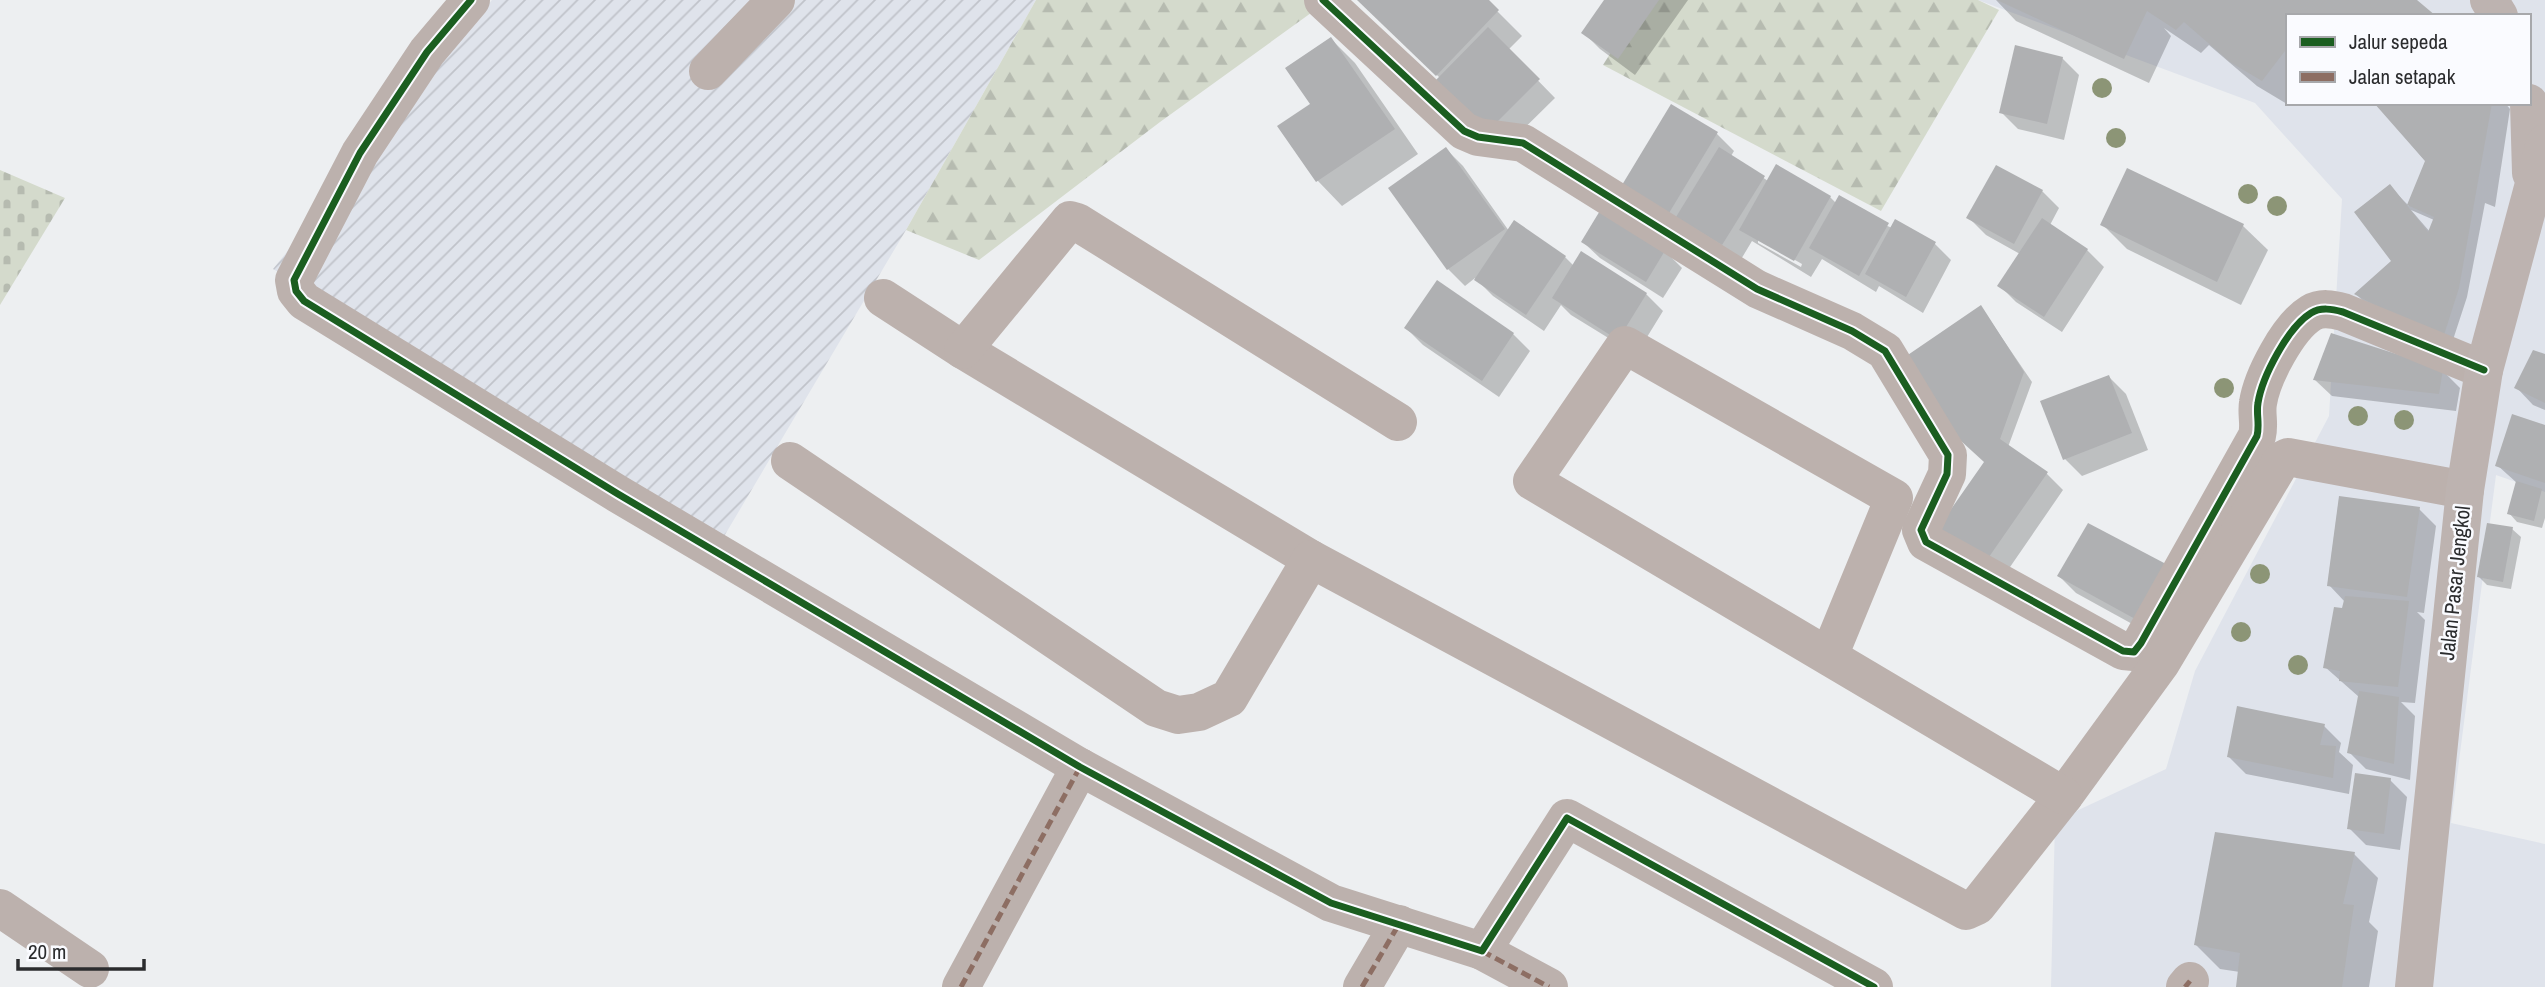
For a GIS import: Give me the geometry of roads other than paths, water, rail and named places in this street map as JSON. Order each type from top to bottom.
[{"type":"main road","points":[[2529,105],[2531,186]]},
{"type":"main road","points":[[2531,186],[2545,143]]},
{"type":"main road","name":"Jalan Pasar Jengkol","points":[[2414,987],[2465,491],[2484,370],[2531,186]]},
{"type":"street","points":[[471,0],[427,52],[360,153],[294,280],[296,291],[304,301],[607,487],[1080,768],[1331,903],[1482,951],[1549,987]]},
{"type":"street","points":[[708,71],[776,0]]},
{"type":"street","points":[[1323,0],[1464,131],[1478,138],[1523,143],[1757,289],[1852,331],[1885,351],[1948,455],[1947,474],[1921,530],[1926,541],[2123,651],[2134,652],[2141,643],[2211,519],[2257,436],[2260,424],[2257,404],[2275,357],[2299,323],[2312,312],[2328,308],[2343,312],[2484,370]]},
{"type":"street","points":[[963,350],[1070,220],[1398,422]]},
{"type":"street","points":[[883,298],[963,350],[1311,559],[1966,911],[1977,906],[2064,796],[2161,663],[2282,460],[2288,457],[2465,491]]},
{"type":"street","points":[[1829,656],[1894,498],[1625,345],[1532,481],[2064,796]]},
{"type":"street","points":[[790,461],[1156,708],[1178,715],[1199,712],[1229,698],[1311,559]]},
{"type":"street","points":[[961,987],[1080,768]]},
{"type":"street","points":[[1482,951],[1567,818],[1874,987]]},
{"type":"street","points":[[3,918],[90,969]]},
{"type":"street","points":[[1362,987],[1399,924]]}]
